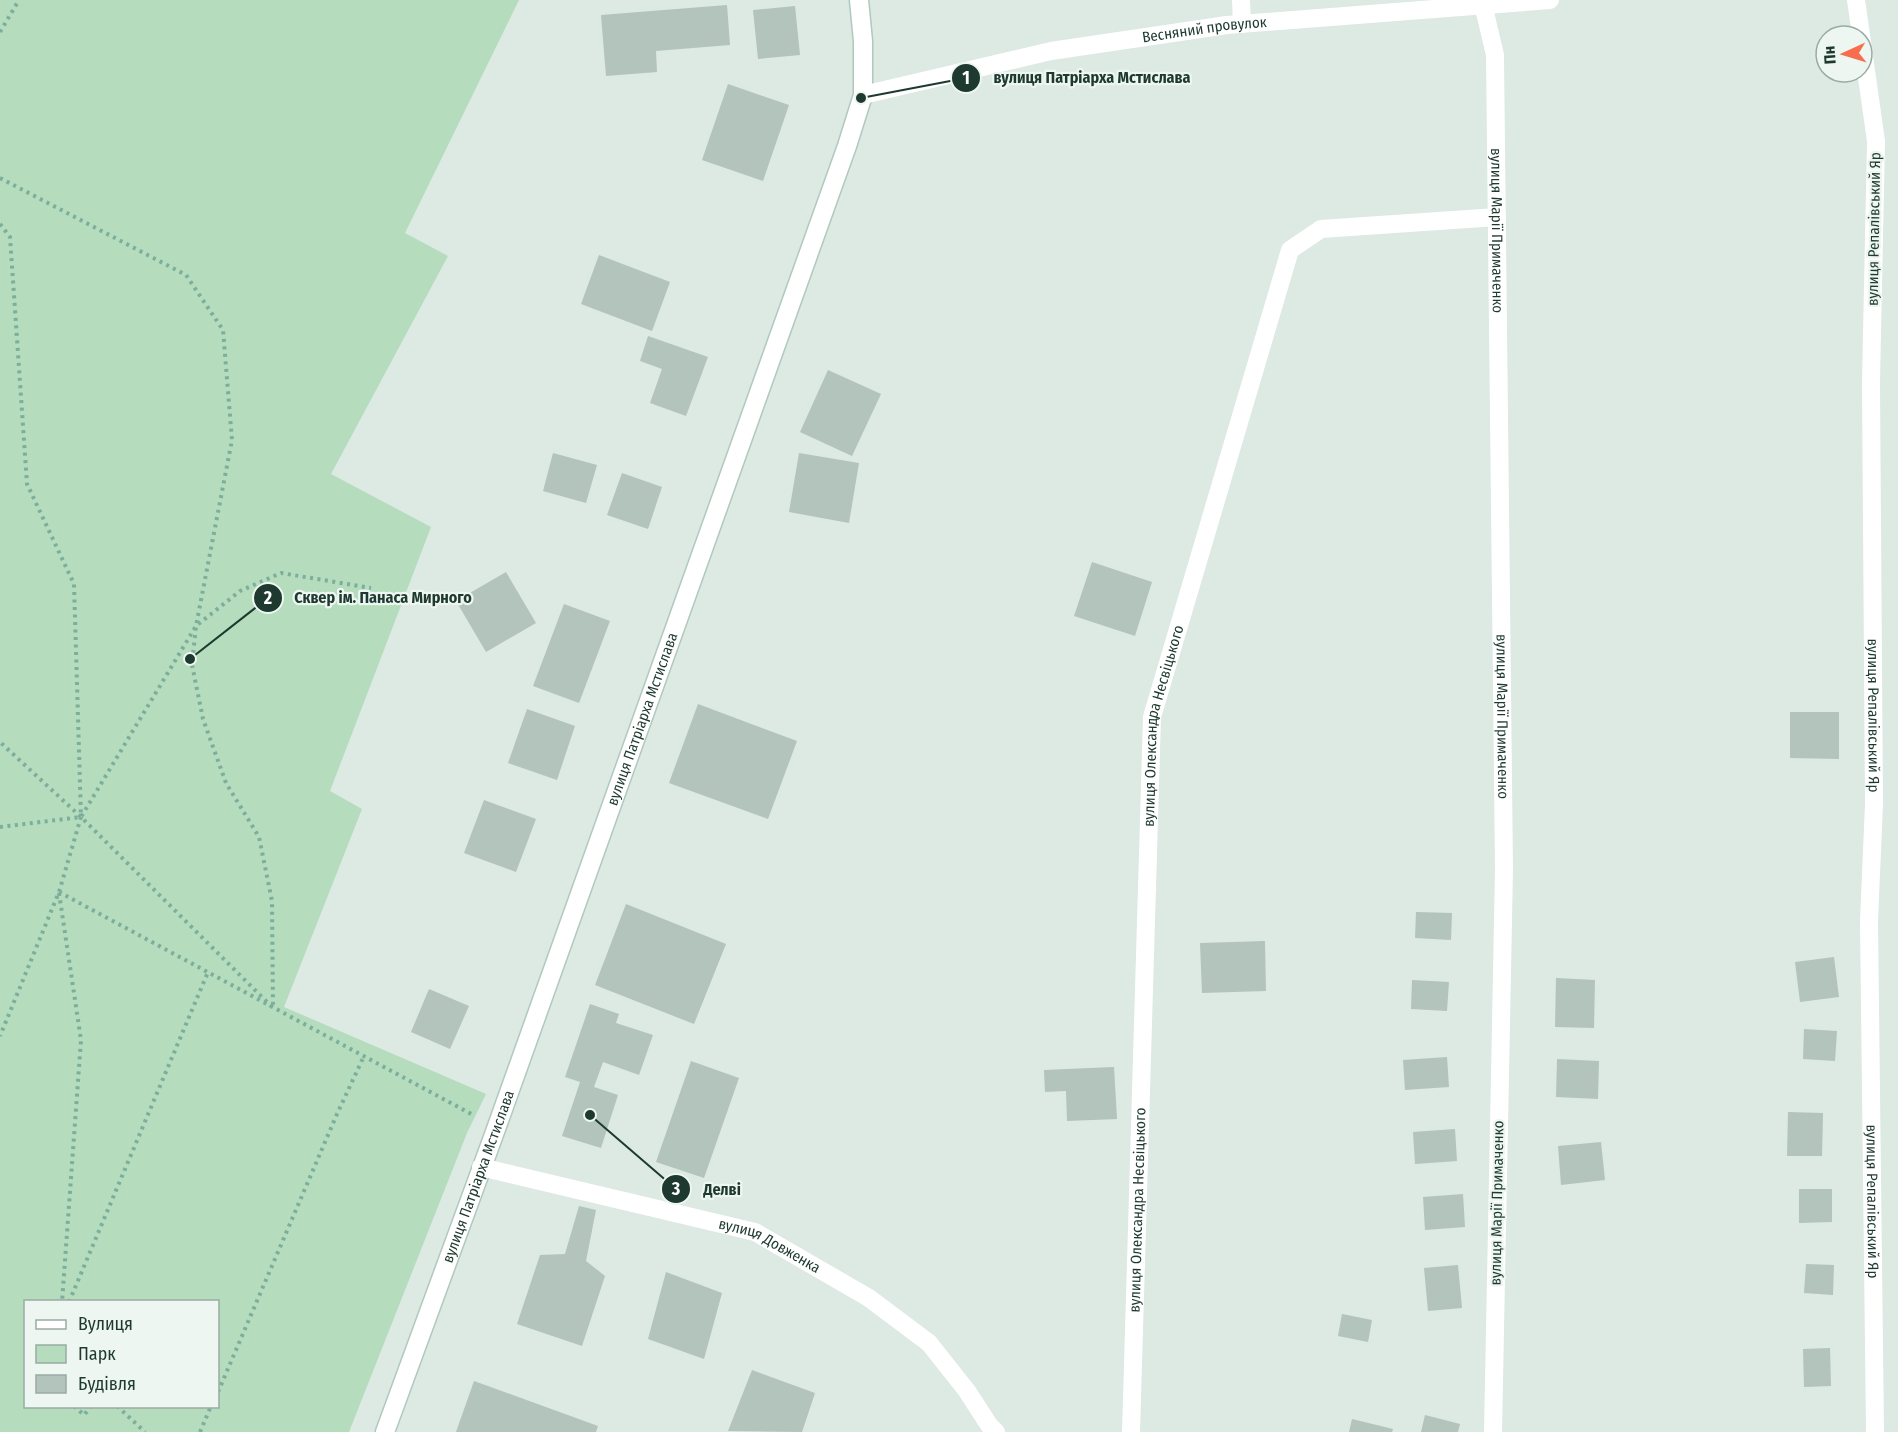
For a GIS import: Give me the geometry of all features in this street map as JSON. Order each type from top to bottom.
[{"type":"street","name":"вулиця Патріарха Мстислава","points":[[385,1432],[812,247],[863,94],[863,41],[859,0]]},
{"type":"street","points":[[1241,0],[1242,24]]},
{"type":"street","name":"Весняний провулок","points":[[863,94],[1051,51],[1242,24],[1483,2],[1550,0]]},
{"type":"street","name":"вулиця Репалівський Яр","points":[[1857,0],[1876,141],[1870,383],[1874,804],[1869,921],[1875,1432]]},
{"type":"street","name":"вулиця Марії Примаченко","points":[[1483,2],[1495,55],[1504,870],[1493,1432]]},
{"type":"street","name":"вулиця Олександра Несвіцького","points":[[1131,1432],[1152,717],[1290,250],[1321,229],[1497,217]]},
{"type":"street","name":"вулиця Довженка","points":[[481,1167],[755,1232],[869,1298],[929,1344],[967,1391],[988,1425],[996,1432]]},
{"type":"path","points":[[0,32],[20,0]]},
{"type":"path","points":[[0,178],[186,275],[223,330],[232,440],[196,626],[192,665],[203,719],[226,783],[259,837],[272,902],[273,1008]]},
{"type":"path","points":[[0,224],[10,237],[27,484],[74,584],[81,817]]},
{"type":"path","points":[[0,1036],[59,892],[81,817],[196,626],[240,591],[281,573],[371,588]]},
{"type":"path","points":[[0,742],[81,817],[273,1008]]},
{"type":"path","points":[[0,827],[81,817]]},
{"type":"path","points":[[59,892],[496,1129]]},
{"type":"path","points":[[59,892],[81,1040],[62,1300]]},
{"type":"path","points":[[70,1300],[208,972]]},
{"type":"path","points":[[219,1390],[336,1114],[364,1056]]},
{"type":"path","points":[[75,1408],[84,1415],[90,1408]]},
{"type":"path","points":[[118,1408],[145,1432]]},
{"type":"path","points":[[201,1432],[211,1408]]},
{"type":"green space","points":[[0,0],[519,0],[405,233],[448,256],[331,474],[431,527],[330,791],[362,809],[284,1007],[486,1094],[467,1133],[349,1432],[0,1432]]},
{"type":"building","points":[[727,5],[730,45],[656,51],[657,72],[606,76],[601,15]]},
{"type":"building","points":[[795,6],[800,55],[758,59],[753,10]]},
{"type":"building","points":[[728,84],[789,105],[763,181],[702,160]]},
{"type":"building","points":[[599,255],[670,282],[652,331],[581,304]]},
{"type":"building","points":[[648,336],[708,357],[686,416],[650,403],[662,369],[640,361]]},
{"type":"building","points":[[828,370],[881,394],[852,456],[800,432]]},
{"type":"building","points":[[553,453],[597,465],[586,503],[543,491]]},
{"type":"building","points":[[799,453],[859,463],[849,523],[789,512]]},
{"type":"building","points":[[622,473],[662,487],[648,529],[607,515]]},
{"type":"building","points":[[1092,562],[1152,582],[1135,636],[1074,616]]},
{"type":"building","points":[[506,572],[536,623],[486,652],[456,601]]},
{"type":"building","points":[[564,604],[610,621],[579,703],[533,686]]},
{"type":"building","points":[[698,704],[797,741],[768,819],[669,783]]},
{"type":"building","points":[[527,709],[575,726],[557,780],[508,763]]},
{"type":"building","points":[[1790,712],[1839,712],[1839,759],[1790,758]]},
{"type":"building","points":[[484,800],[536,819],[516,872],[464,853]]},
{"type":"building","points":[[626,904],[726,944],[694,1024],[595,985]]},
{"type":"building","points":[[1416,912],[1452,913],[1451,940],[1415,938]]},
{"type":"building","points":[[1265,941],[1266,991],[1202,993],[1200,943]]},
{"type":"building","points":[[1834,957],[1839,997],[1800,1002],[1795,962]]},
{"type":"building","points":[[1556,978],[1595,980],[1594,1028],[1555,1027]]},
{"type":"building","points":[[1412,980],[1449,982],[1447,1011],[1411,1009]]},
{"type":"building","points":[[429,989],[469,1006],[450,1049],[411,1032]]},
{"type":"building","points":[[590,1004],[619,1014],[616,1023],[653,1035],[639,1075],[603,1062],[594,1087],[618,1095],[601,1148],[562,1136],[580,1082],[565,1077]]},
{"type":"building","points":[[1804,1029],[1837,1031],[1835,1061],[1803,1059]]},
{"type":"building","points":[[1447,1057],[1449,1087],[1405,1090],[1403,1060]]},
{"type":"building","points":[[1557,1059],[1599,1061],[1598,1099],[1556,1097]]},
{"type":"building","points":[[691,1061],[739,1078],[704,1178],[656,1162]]},
{"type":"building","points":[[1114,1067],[1117,1119],[1067,1121],[1066,1091],[1045,1092],[1044,1070]]},
{"type":"building","points":[[1788,1112],[1823,1113],[1822,1156],[1787,1156]]},
{"type":"building","points":[[1455,1129],[1457,1161],[1415,1164],[1413,1132]]},
{"type":"building","points":[[1601,1142],[1605,1180],[1561,1185],[1558,1146]]},
{"type":"building","points":[[1799,1189],[1832,1189],[1832,1222],[1799,1223]]},
{"type":"building","points":[[1463,1194],[1465,1227],[1425,1230],[1423,1197]]},
{"type":"building","points":[[579,1206],[596,1210],[586,1261],[605,1276],[582,1346],[517,1324],[540,1255],[565,1254]]},
{"type":"building","points":[[1806,1264],[1834,1265],[1833,1295],[1804,1293]]},
{"type":"building","points":[[1458,1265],[1462,1308],[1428,1311],[1424,1268]]},
{"type":"building","points":[[666,1272],[722,1293],[704,1359],[648,1339]]},
{"type":"building","points":[[1342,1314],[1372,1320],[1368,1342],[1338,1336]]},
{"type":"building","points":[[1830,1348],[1831,1386],[1804,1387],[1803,1349]]},
{"type":"building","points":[[752,1370],[815,1393],[802,1432],[728,1431]]},
{"type":"building","points":[[474,1381],[598,1426],[596,1432],[456,1432]]},
{"type":"building","points":[[1425,1415],[1460,1424],[1458,1432],[1421,1432]]},
{"type":"building","points":[[1352,1419],[1393,1429],[1392,1432],[1349,1432]]},
{"type":"place","name":"вулиця Патріарха Мстислава","points":[[861,98]]},
{"type":"place","name":"Сквер ім. Панаса Мирного","points":[[190,659]]},
{"type":"place","name":"Делві","points":[[590,1115]]}]
